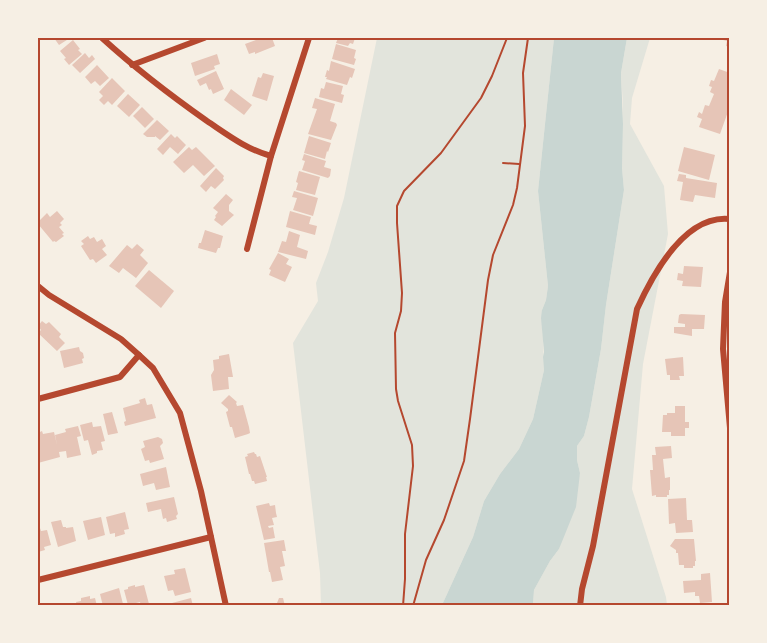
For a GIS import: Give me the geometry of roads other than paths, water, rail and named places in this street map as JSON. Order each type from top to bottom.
[{"type":"street","points":[[102,38],[132,65],[193,111],[242,145],[271,156]]},
{"type":"street","points":[[132,65],[204,38]]},
{"type":"street","points":[[247,249],[271,156],[309,38]]},
{"type":"street","points":[[580,606],[637,309],[648,284],[674,247],[698,225],[722,218],[729,219]]},
{"type":"street","points":[[729,272],[723,349],[729,428]]},
{"type":"street","points":[[38,286],[121,339],[139,355],[153,368],[180,413],[212,537],[226,606]]},
{"type":"street","points":[[38,399],[120,377],[139,355]]},
{"type":"street","points":[[38,580],[212,537]]}]
